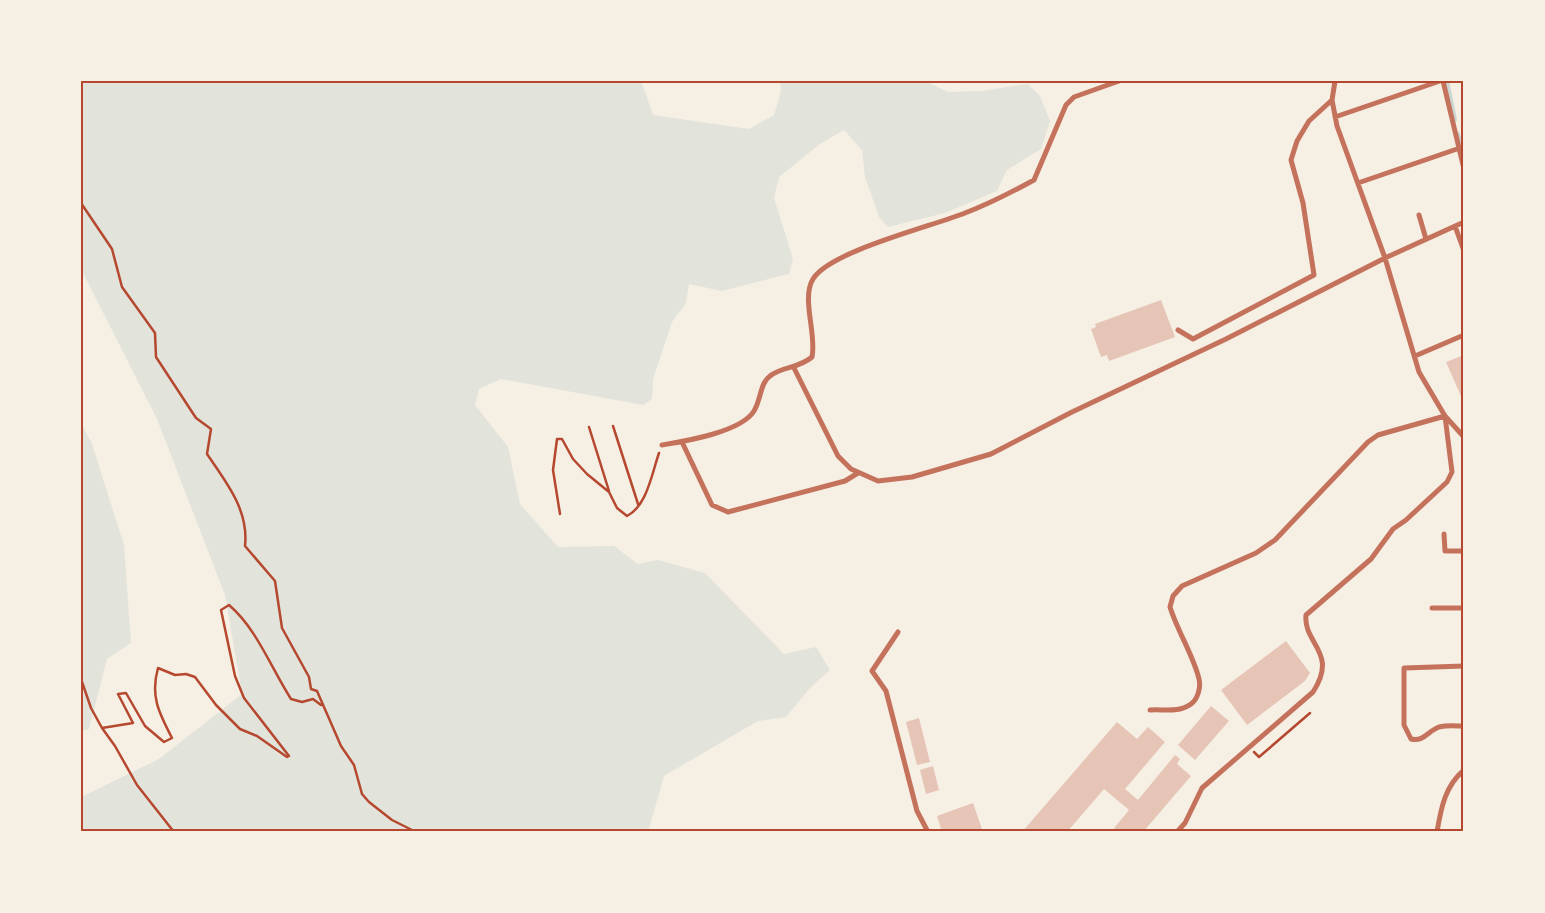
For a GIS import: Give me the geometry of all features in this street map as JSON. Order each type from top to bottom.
[{"type":"street","points":[[662,445],[682,442],[741,424],[755,410],[764,382],[770,376],[794,368],[812,357],[814,341],[810,311],[810,289],[813,279],[822,270],[896,235],[964,214],[1034,180],[1066,105],[1074,97],[1118,81]]},
{"type":"street","points":[[1335,81],[1332,100],[1335,117],[1385,258],[1409,343],[1424,383],[1445,416],[1464,436]]},
{"type":"street","points":[[1335,117],[1442,81],[1457,149],[1463,165]]},
{"type":"street","points":[[1178,330],[1193,339],[1314,275],[1303,202],[1291,160],[1298,141],[1309,121],[1332,100]]},
{"type":"street","points":[[1358,183],[1457,149]]},
{"type":"street","points":[[1419,215],[1426,239]]},
{"type":"street","points":[[794,368],[838,456],[858,473],[878,482],[912,477],[991,454],[1072,412],[1226,339],[1385,258],[1464,222]]},
{"type":"street","points":[[1455,226],[1464,252]]},
{"type":"street","points":[[1415,356],[1464,335]]},
{"type":"street","points":[[1150,710],[1172,711],[1182,708],[1192,704],[1198,694],[1200,680],[1170,607],[1173,596],[1182,586],[1256,553],[1275,540],[1368,442],[1378,435],[1445,416]]},
{"type":"street","points":[[1177,832],[1184,823],[1202,788],[1313,692],[1322,678],[1322,658],[1305,623],[1306,615],[1371,559],[1392,528],[1406,520],[1447,482],[1452,472],[1445,416]]},
{"type":"street","points":[[682,442],[712,505],[728,512],[845,481],[858,473]]},
{"type":"street","points":[[1444,534],[1446,551],[1464,551]]},
{"type":"street","points":[[1432,608],[1464,608]]},
{"type":"street","points":[[898,632],[872,671],[886,691],[917,811],[928,832]]},
{"type":"street","points":[[1464,666],[1404,668],[1404,724],[1411,739],[1417,740],[1442,726],[1464,726]]},
{"type":"street","points":[[1437,832],[1442,806],[1449,786],[1463,772]]},
{"type":"path","points":[[81,203],[112,249],[122,287],[156,333],[156,357],[196,418],[211,429],[207,454],[240,504],[246,534],[245,546],[276,581],[282,628],[309,676],[311,689],[317,691],[341,746],[354,765],[362,794],[392,820],[416,832]]},
{"type":"path","points":[[612,426],[638,504]]},
{"type":"path","points":[[589,427],[609,492],[621,514],[626,516],[632,513],[645,494],[662,445]]},
{"type":"path","points":[[560,514],[553,470],[556,445],[559,438],[562,439],[573,459],[587,474],[609,492]]},
{"type":"path","points":[[102,728],[133,723],[118,694],[126,694],[145,726],[164,742],[172,738],[158,711],[153,685],[158,668],[175,675],[186,674],[195,676],[216,705],[240,728],[257,736],[287,758],[289,756],[244,698],[235,676],[221,610],[229,605],[239,614],[258,641],[291,699],[302,702],[313,699],[322,706]]},
{"type":"path","points":[[81,679],[91,708],[102,728],[115,746],[137,785],[174,832]]},
{"type":"shaded area","points":[[81,81],[641,81],[653,115],[749,129],[774,115],[781,91],[780,81],[925,81],[948,92],[980,91],[1028,84],[1040,96],[1050,121],[1041,149],[1007,170],[997,191],[945,213],[888,227],[879,217],[865,177],[862,150],[844,130],[820,144],[779,177],[774,198],[793,259],[789,274],[722,291],[689,284],[686,303],[672,322],[653,379],[652,399],[643,405],[501,379],[479,389],[475,405],[508,447],[520,504],[558,547],[614,546],[638,564],[658,560],[705,573],[784,654],[816,647],[830,670],[810,688],[786,717],[758,721],[664,776],[648,832],[81,832],[81,797],[159,759],[242,694],[225,595],[157,419],[81,269]]},
{"type":"shaded area","points":[[81,423],[92,444],[124,545],[131,643],[107,659],[89,729],[81,731]]},
{"type":"building","points":[[1161,300],[1175,337],[1109,361],[1107,355],[1101,357],[1091,329],[1096,327],[1095,324]]},
{"type":"building","points":[[1464,355],[1464,403],[1446,362]]},
{"type":"building","points":[[1286,641],[1310,673],[1305,681],[1247,725],[1221,690]]},
{"type":"building","points":[[1211,706],[1229,721],[1195,760],[1178,745]]},
{"type":"building","points":[[919,718],[930,762],[917,765],[906,722]]},
{"type":"building","points":[[1117,722],[1137,739],[1148,727],[1165,742],[1125,789],[1138,800],[1175,755],[1180,759],[1177,764],[1191,776],[1143,832],[1111,832],[1129,810],[1104,789],[1067,832],[1022,832]]},
{"type":"building","points":[[933,766],[939,790],[926,794],[920,770]]},
{"type":"building","points":[[973,803],[983,832],[942,832],[937,816]]},
{"type":"waterway","points":[[1447,81],[1455,120]]},
{"type":"waterway","points":[[1458,134],[1461,144]]}]
